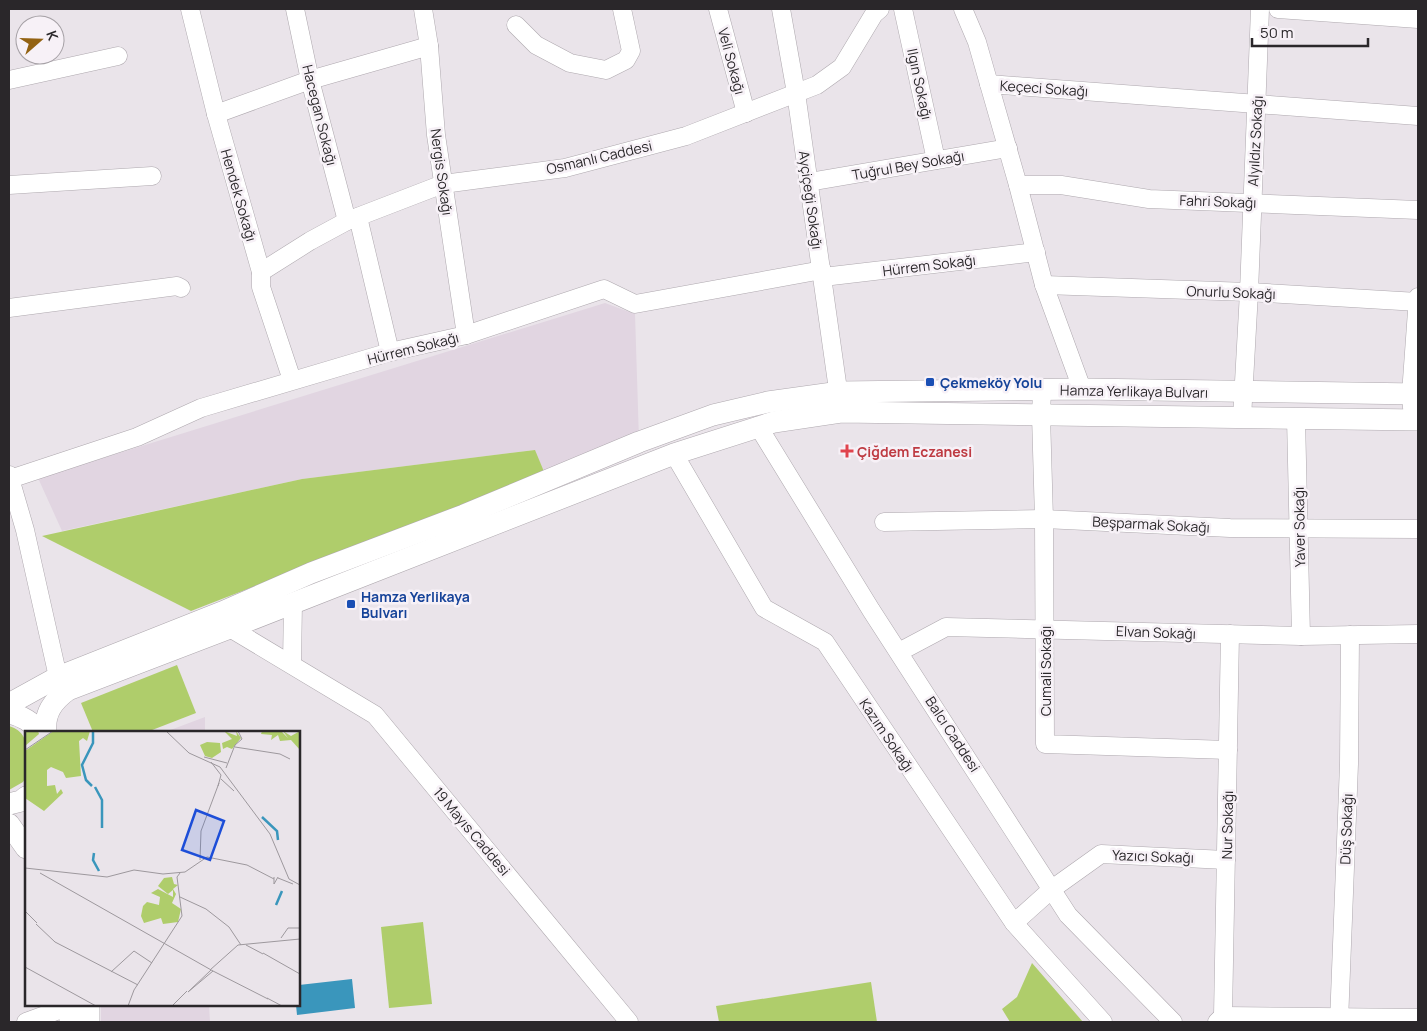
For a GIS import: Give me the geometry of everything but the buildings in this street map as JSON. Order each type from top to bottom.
[{"type":"main road","name":"Hamza Yerlikaya Bulvarı","points":[[9,704],[58,677],[222,612],[311,573],[464,515],[639,442],[685,424],[768,402],[840,402],[1042,390],[1414,394]]},
{"type":"main road","name":"Hamza Yerlikaya Bulvarı","points":[[46,731],[45,724],[49,709],[57,698],[68,690],[674,454],[758,426],[840,402],[1041,415],[1415,420]]},
{"type":"main road","points":[[9,713],[21,716],[40,731]]},
{"type":"main road","points":[[9,804],[21,801],[25,798]]},
{"type":"main road","points":[[9,824],[25,847]]},
{"type":"main road","points":[[75,1009],[88,1022]]},
{"type":"street","name":"Hendek Sokağı","points":[[190,9],[216,114],[261,272],[261,288],[292,380]]},
{"type":"street","name":"Hacegan Sokağı","points":[[295,9],[310,80],[353,219],[390,352]]},
{"type":"street","name":"Nergis Sokağı","points":[[423,9],[429,46],[436,135],[466,335]]},
{"type":"street","points":[[516,24],[536,45],[570,63],[606,70],[626,60],[631,51],[622,9]]},
{"type":"street","name":"Veli Sokağı","points":[[718,9],[746,113]]},
{"type":"street","name":"Ayçiçeği Sokağı","points":[[781,9],[796,93],[840,402]]},
{"type":"street","name":"Osmanlı Caddesi","points":[[261,272],[310,242],[353,219],[443,184],[565,168],[686,136],[816,85],[842,68],[874,14],[880,9]]},
{"type":"street","name":"Ilgın Sokağı","points":[[904,9],[936,160]]},
{"type":"street","points":[[963,9],[977,42],[989,84]]},
{"type":"street","name":"Alyıldız Sokağı","points":[[1242,418],[1260,9]]},
{"type":"street","points":[[1278,9],[1418,19]]},
{"type":"street","points":[[216,114],[310,80],[429,46]]},
{"type":"street","points":[[9,80],[118,56]]},
{"type":"street","name":"Keçeci Sokağı","points":[[1082,390],[1044,285],[989,84],[1418,116]]},
{"type":"street","name":"Tuğrul Bey Sokağı","points":[[809,182],[1008,148]]},
{"type":"street","points":[[9,185],[152,176]]},
{"type":"street","name":"Fahri Sokağı","points":[[1018,185],[1061,185],[1149,199],[1418,210]]},
{"type":"street","name":"Hürrem Sokağı","points":[[9,477],[137,437],[201,408],[390,352],[466,335],[604,289],[635,304],[822,274],[1036,252]]},
{"type":"street","name":"Onurlu Sokağı","points":[[1044,285],[1249,292],[1418,302]]},
{"type":"street","points":[[9,308],[177,286],[181,288]]},
{"type":"street","points":[[1415,420],[1414,394],[1418,297]]},
{"type":"street","name":"Cumali Sokağı","points":[[1042,390],[1045,744],[1228,750]]},
{"type":"street","name":"Yaver Sokağı","points":[[1296,418],[1301,636]]},
{"type":"street","name":"Balcı Caddesi","points":[[758,426],[899,652],[1068,915],[1173,1022]]},
{"type":"street","name":"Kazım Sokağı","points":[[674,454],[764,608],[825,642],[1014,923],[1103,1022]]},
{"type":"street","points":[[9,477],[25,530],[58,677]]},
{"type":"street","name":"Beşparmak Sokağı","points":[[884,522],[1044,519],[1230,528],[1418,529]]},
{"type":"street","points":[[292,664],[293,602]]},
{"type":"street","name":"Elvan Sokağı","points":[[899,652],[946,627],[1301,636],[1418,634]]},
{"type":"street","name":"19 Mayıs Caddesi","points":[[230,628],[375,715],[629,1022]]},
{"type":"street","name":"Nur Sokağı","points":[[1220,1019],[1226,860],[1230,634]]},
{"type":"street","name":"Düş Sokağı","points":[[1339,1020],[1349,764],[1350,635]]},
{"type":"street","name":"Yazıcı Sokağı","points":[[1014,923],[1052,889],[1101,854],[1226,860]]},
{"type":"street","points":[[26,1022],[75,1009]]},
{"type":"street","points":[[1220,1019],[1339,1020],[1418,1018]]},
{"type":"shaded area","points":[[605,303],[635,314],[639,440],[545,474],[534,450],[302,479],[62,531],[38,478]]},
{"type":"shaded area","points":[[205,717],[205,731],[168,731]]},
{"type":"shaded area","points":[[101,1006],[209,1006],[210,1022],[101,1022]]},
{"type":"green space","points":[[535,450],[545,474],[191,611],[42,536],[302,479]]},
{"type":"green space","points":[[177,665],[196,713],[150,731],[93,731],[81,703]]},
{"type":"green space","points":[[9,726],[17,729],[25,740],[25,779],[23,782],[9,790]]},
{"type":"green space","points":[[423,922],[432,1004],[389,1008],[381,927]]},
{"type":"green space","points":[[1032,963],[1083,1022],[1010,1022],[1002,1009],[1017,997]]},
{"type":"green space","points":[[871,982],[877,1022],[719,1022],[716,1006]]},
{"type":"water","points":[[352,979],[355,1008],[297,1015],[296,1006],[300,1006],[300,985]]},
{"type":"place","name":"Çekmeköy Yolu","points":[[930,382]]},
{"type":"place","name":"Çiğdem Eczanesi","points":[[847,451]]},
{"type":"place","name":"Hamza Yerlikaya Bulvarı","points":[[351,604]]}]
